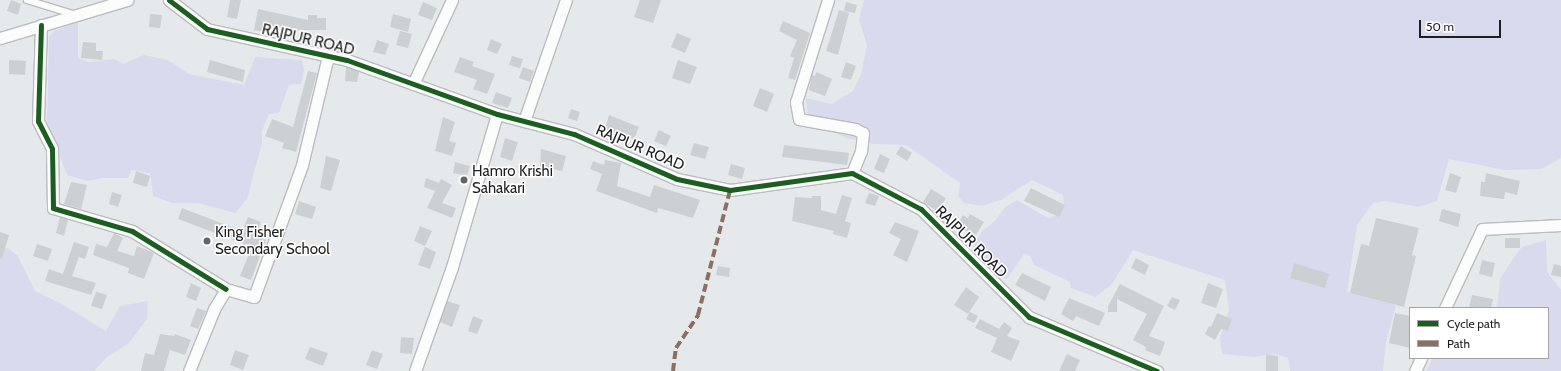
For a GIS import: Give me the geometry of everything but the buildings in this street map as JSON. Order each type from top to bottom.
[{"type":"street","points":[[0,38],[127,0]]},
{"type":"street","name":"RAJPUR ROAD","points":[[169,0],[207,30],[328,56],[414,84],[497,114],[574,134],[676,179],[730,190],[852,173],[921,209],[1029,317],[1157,371]]},
{"type":"street","points":[[414,84],[452,0]]},
{"type":"street","points":[[524,121],[566,0]]},
{"type":"street","points":[[828,0],[796,102],[799,119],[855,129],[863,133],[861,151],[852,173]]},
{"type":"street","points":[[41,25],[38,121],[52,149],[53,208],[132,231],[226,289],[254,297],[302,165],[328,56]]},
{"type":"street","points":[[416,371],[452,267],[497,114]]},
{"type":"street","points":[[1445,307],[1482,229],[1561,225]]},
{"type":"street","points":[[190,371],[214,309],[226,289]]},
{"type":"street","points":[[1415,371],[1421,359]]},
{"type":"lane","points":[[26,0],[75,15]]},
{"type":"shaded area","points":[[864,0],[1561,0],[1561,158],[1542,169],[1504,170],[1449,159],[1437,201],[1419,207],[1384,201],[1373,203],[1357,225],[1347,292],[1396,305],[1386,342],[1383,371],[1290,371],[1288,358],[1276,354],[1254,357],[1222,354],[1220,338],[1229,310],[1225,280],[1133,250],[1112,284],[1096,297],[1071,288],[1070,282],[1034,265],[1030,256],[1024,254],[1007,279],[998,276],[980,258],[974,244],[982,231],[995,221],[1005,207],[1017,200],[1048,218],[1058,215],[1064,205],[1063,195],[1032,180],[1001,200],[982,206],[964,203],[958,196],[960,183],[906,145],[873,144],[847,138],[821,127],[808,116],[806,98],[832,104],[853,91],[861,75],[867,45],[859,20]]},
{"type":"shaded area","points":[[78,22],[78,58],[89,62],[114,59],[123,64],[144,55],[168,60],[189,74],[244,85],[255,57],[302,60],[304,70],[301,84],[289,85],[279,113],[269,114],[262,131],[262,143],[247,199],[235,213],[198,203],[172,203],[153,196],[150,173],[132,170],[128,178],[102,178],[88,181],[67,175],[47,123],[49,37],[54,31]]},
{"type":"shaded area","points":[[1546,240],[1547,272],[1561,290],[1561,371],[1426,371],[1432,359],[1549,359],[1549,307],[1497,307],[1500,279],[1522,247]]},
{"type":"shaded area","points":[[8,248],[17,255],[35,291],[60,303],[106,331],[120,306],[148,301],[147,319],[129,343],[107,357],[94,371],[0,371],[0,249]]},
{"type":"marked path","points":[[673,371],[676,348],[698,315],[730,190]]},
{"type":"cycle path","points":[[169,0],[207,29],[347,60],[497,114],[574,134],[677,179],[730,190],[852,173],[921,209],[1029,317],[1157,371]]},
{"type":"cycle path","points":[[41,25],[38,121],[52,149],[53,208],[132,231],[226,289]]},
{"type":"place","name":"Hamro Krishi Sahakari","points":[[464,180]]},
{"type":"place","name":"King Fisher Secondary School","points":[[207,241]]}]
